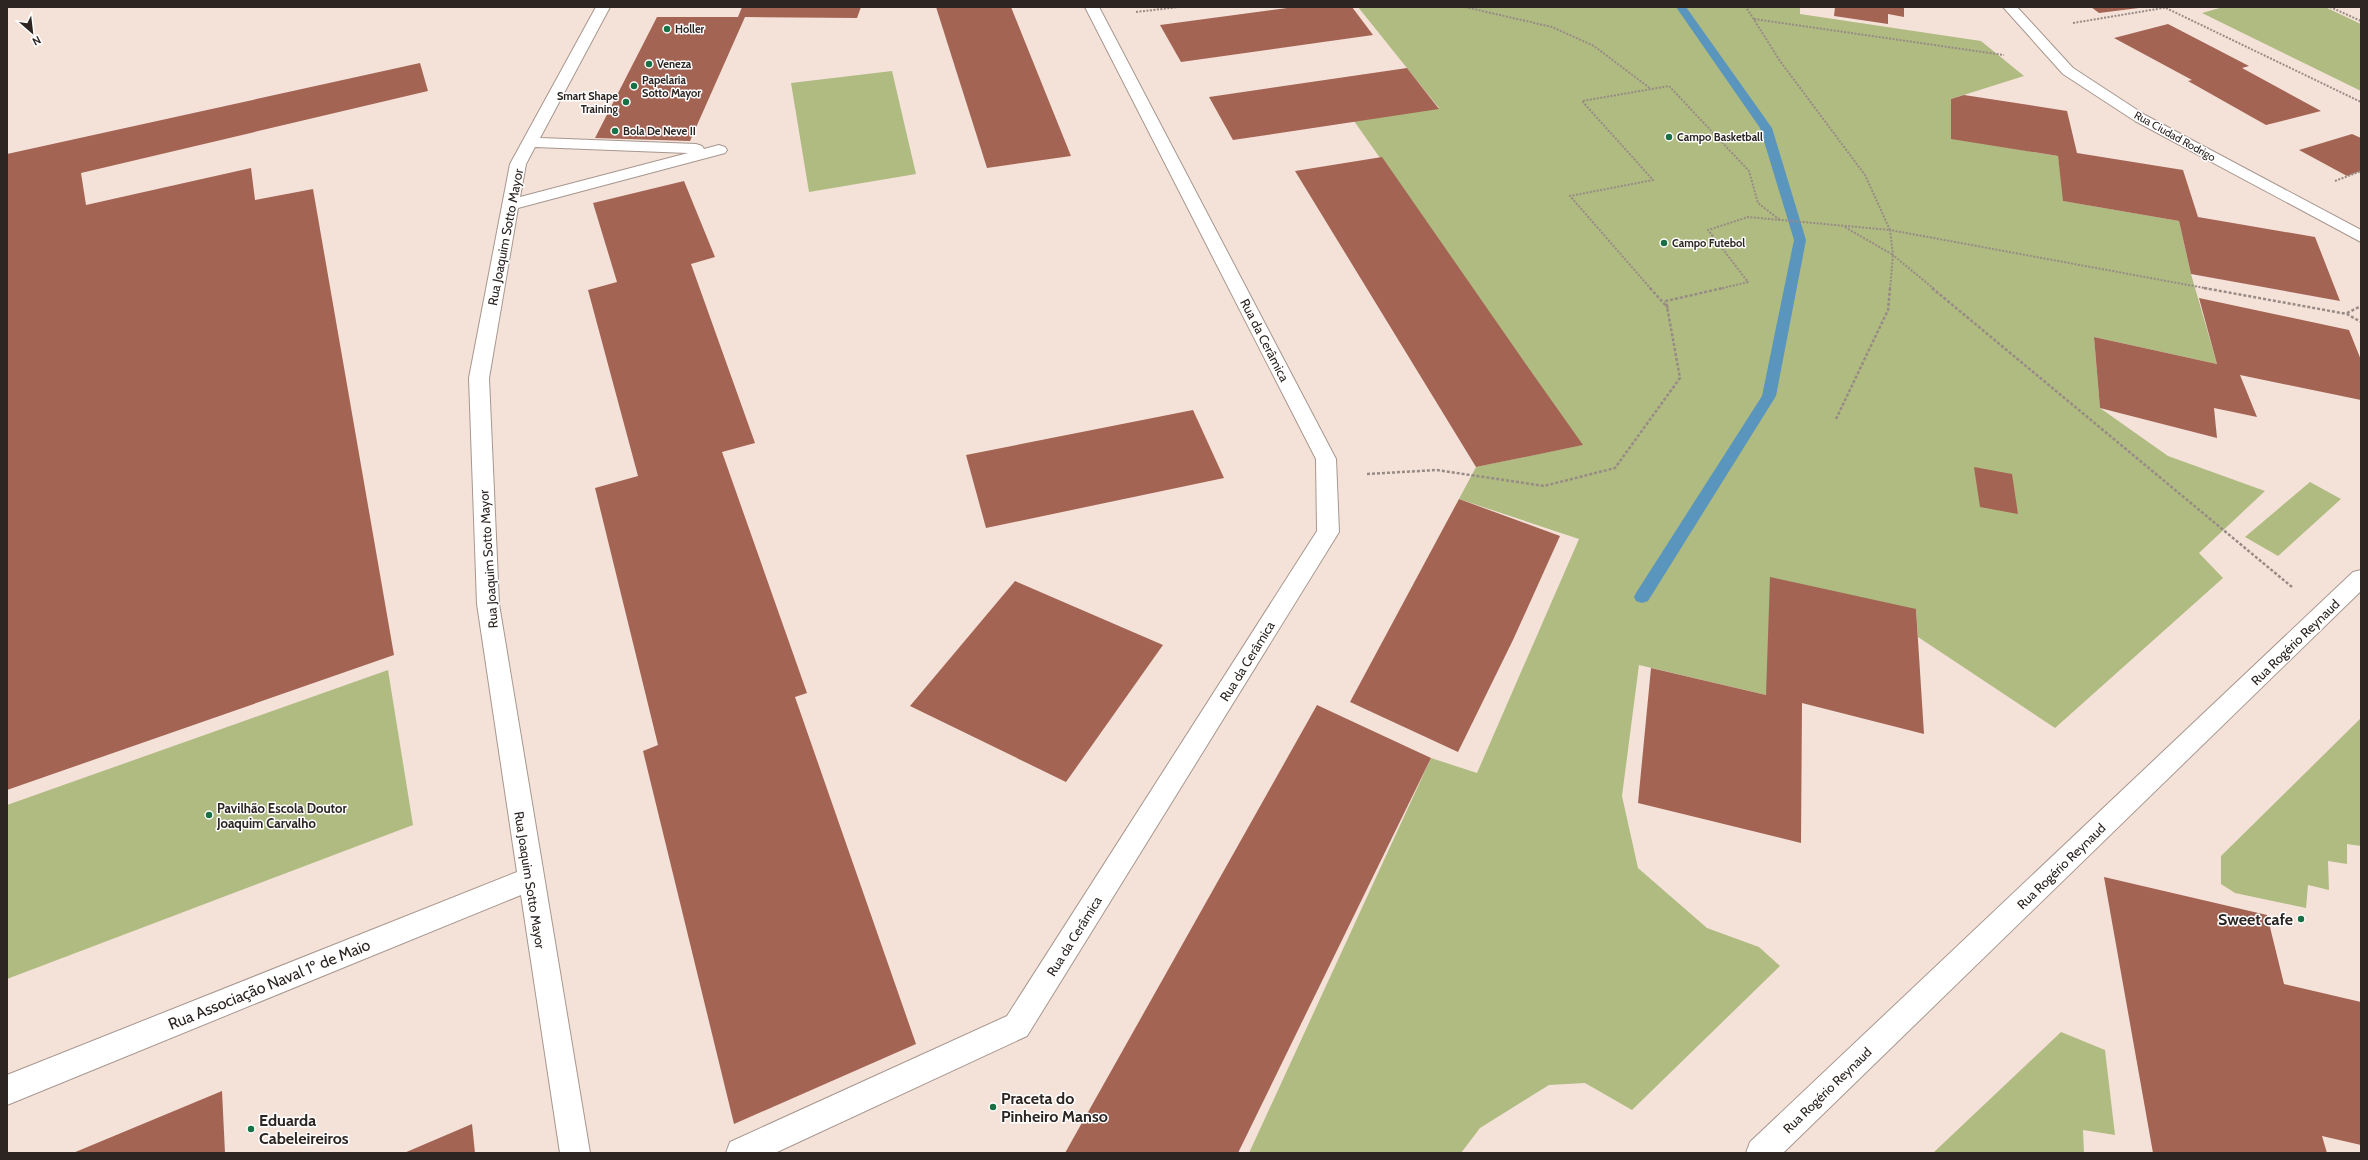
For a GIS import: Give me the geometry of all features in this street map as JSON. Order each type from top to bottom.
[{"type":"street","name":"Rua Joaquim Sotto Mayor","points":[[575,1153],[530,879],[488,604],[479,378],[518,164],[603,7]]},
{"type":"street","name":"Rua da Cerâmica","points":[[741,1153],[1017,1026],[1328,532],[1326,459],[1092,7]]},
{"type":"street","name":"Rua Ciudad Rodrigo","points":[[2010,7],[2068,71],[2140,118],[2361,236]]},
{"type":"street","points":[[510,205],[719,150],[530,142]]},
{"type":"street","name":"Rua Rogério Reynaud","points":[[1761,1153],[2361,578]]},
{"type":"street","name":"Rua Associação Naval 1º de Maio","points":[[7,1090],[530,879]]},
{"type":"path","points":[[1158,9],[1179,7]]},
{"type":"path","points":[[1465,7],[1552,27],[1594,46],[1652,89]]},
{"type":"path","points":[[1746,7],[1780,61],[1865,175],[1890,230],[1893,255],[1888,310],[1836,419]]},
{"type":"path","points":[[2031,30],[2169,7]]},
{"type":"path","points":[[2330,7],[2361,21]]},
{"type":"path","points":[[2166,8],[2361,102]]},
{"type":"path","points":[[1753,19],[2062,64]]},
{"type":"path","points":[[1668,308],[1570,196],[1653,180],[1582,101],[1669,86],[1749,171],[1758,203],[1781,220]]},
{"type":"path","points":[[1327,477],[1437,470],[1544,486],[1616,468],[1680,378],[1666,301],[1748,282],[1708,230],[1748,217],[1890,230],[2347,314],[2361,322]]},
{"type":"path","points":[[1843,226],[1893,255],[2324,614]]},
{"type":"path","points":[[2347,314],[2361,306]]},
{"type":"green space","points":[[1358,7],[1800,7],[1800,14],[1981,41],[2024,76],[1951,99],[1951,138],[2058,156],[2064,201],[2179,221],[2191,274],[2217,364],[2094,337],[2100,408],[2168,456],[2265,491],[2199,553],[2223,578],[2055,728],[1918,637],[1916,609],[1766,695],[1639,665],[1622,796],[1638,868],[1707,928],[1759,947],[1780,966],[1632,1110],[1585,1083],[1549,1085],[1480,1128],[1461,1153],[1249,1153],[1431,758],[1477,773],[1579,539],[1459,499],[1476,467],[1582,445],[1354,121],[1439,108]]},
{"type":"green space","points":[[2223,7],[2325,7],[2361,24],[2361,91],[2202,13]]},
{"type":"green space","points":[[892,71],[916,174],[809,192],[791,83]]},
{"type":"green space","points":[[2310,482],[2341,499],[2278,556],[2245,537]]},
{"type":"green space","name":"Pavilhão Escola Doutor Joaquim Carvalho","points":[[388,670],[413,825],[7,979],[7,805]]},
{"type":"green space","points":[[2361,718],[2361,846],[2347,844],[2347,864],[2328,861],[2329,890],[2308,885],[2306,908],[2235,893],[2221,884],[2221,856]]},
{"type":"green space","points":[[2061,1032],[2105,1050],[2115,1135],[2083,1130],[2084,1153],[1933,1153]]},
{"type":"building","points":[[742,7],[861,7],[857,18],[745,17],[690,141],[595,138],[657,17],[738,17]]},
{"type":"building","points":[[936,7],[1011,7],[1071,156],[987,168]]},
{"type":"building","points":[[1295,7],[1352,7],[1373,35],[1181,62],[1160,25]]},
{"type":"building","points":[[1835,7],[1904,7],[1904,17],[1888,14],[1888,24],[1834,16]]},
{"type":"building","points":[[2091,7],[2139,7],[2139,8],[2099,13]]},
{"type":"building","points":[[2168,24],[2249,66],[2242,68],[2321,111],[2266,125],[2188,81],[2192,80],[2114,38]]},
{"type":"building","points":[[420,63],[428,91],[81,173],[86,205],[251,168],[255,200],[313,189],[394,655],[7,790],[7,154]]},
{"type":"building","points":[[1407,68],[1439,109],[1233,140],[1209,97]]},
{"type":"building","points":[[1964,95],[2067,111],[2077,153],[2183,170],[2198,217],[2315,237],[2340,301],[2191,274],[2179,221],[2063,201],[2058,156],[1951,139],[1951,99]]},
{"type":"building","points":[[2352,134],[2361,138],[2361,171],[2347,176],[2299,150]]},
{"type":"building","points":[[1382,157],[1583,445],[1476,467],[1295,171]]},
{"type":"building","points":[[684,181],[715,257],[691,264],[755,443],[722,452],[807,693],[795,697],[916,1044],[734,1124],[643,751],[658,745],[595,488],[638,476],[588,290],[617,282],[593,203]]},
{"type":"building","points":[[2199,298],[2349,330],[2361,360],[2361,400],[2240,375],[2257,417],[2214,408],[2217,438],[2100,408],[2094,337],[2217,364]]},
{"type":"building","points":[[1193,410],[1224,478],[986,528],[966,455]]},
{"type":"building","points":[[1974,467],[2012,474],[2018,514],[1980,507]]},
{"type":"building","points":[[1459,499],[1560,536],[1513,640],[1458,752],[1350,702]]},
{"type":"building","points":[[1770,577],[1916,609],[1924,734],[1802,703],[1801,843],[1638,803],[1651,668],[1766,695]]},
{"type":"building","points":[[1015,581],[1163,645],[1066,782],[910,706]]},
{"type":"building","points":[[1317,705],[1431,758],[1238,1153],[1065,1153]]},
{"type":"building","points":[[2104,877],[2267,915],[2284,984],[2361,1002],[2361,1145],[2322,1136],[2327,1153],[2153,1153]]},
{"type":"building","points":[[222,1091],[225,1153],[73,1153]]},
{"type":"building","points":[[472,1124],[475,1153],[404,1153]]},
{"type":"waterway","points":[[1642,597],[1769,396],[1800,240],[1766,128],[1681,7]]},
{"type":"place","name":"Holler","points":[[667,29]]},
{"type":"place","name":"Veneza","points":[[649,64]]},
{"type":"place","name":"Papelaria Sotto Mayor","points":[[634,86]]},
{"type":"place","name":"Smart Shape Training","points":[[626,102]]},
{"type":"place","name":"Bola De Neve II","points":[[615,131]]},
{"type":"place","name":"Campo Basketball","points":[[1669,137]]},
{"type":"place","name":"Campo Futebol","points":[[1664,243]]},
{"type":"place","name":"Pavilhão Escola Doutor Joaquim Carvalho","points":[[209,815]]},
{"type":"place","name":"Sweet cafe","points":[[2301,919]]},
{"type":"place","name":"Praceta do Pinheiro Manso","points":[[993,1107]]},
{"type":"place","name":"Eduarda Cabeleireiros","points":[[251,1129]]}]
